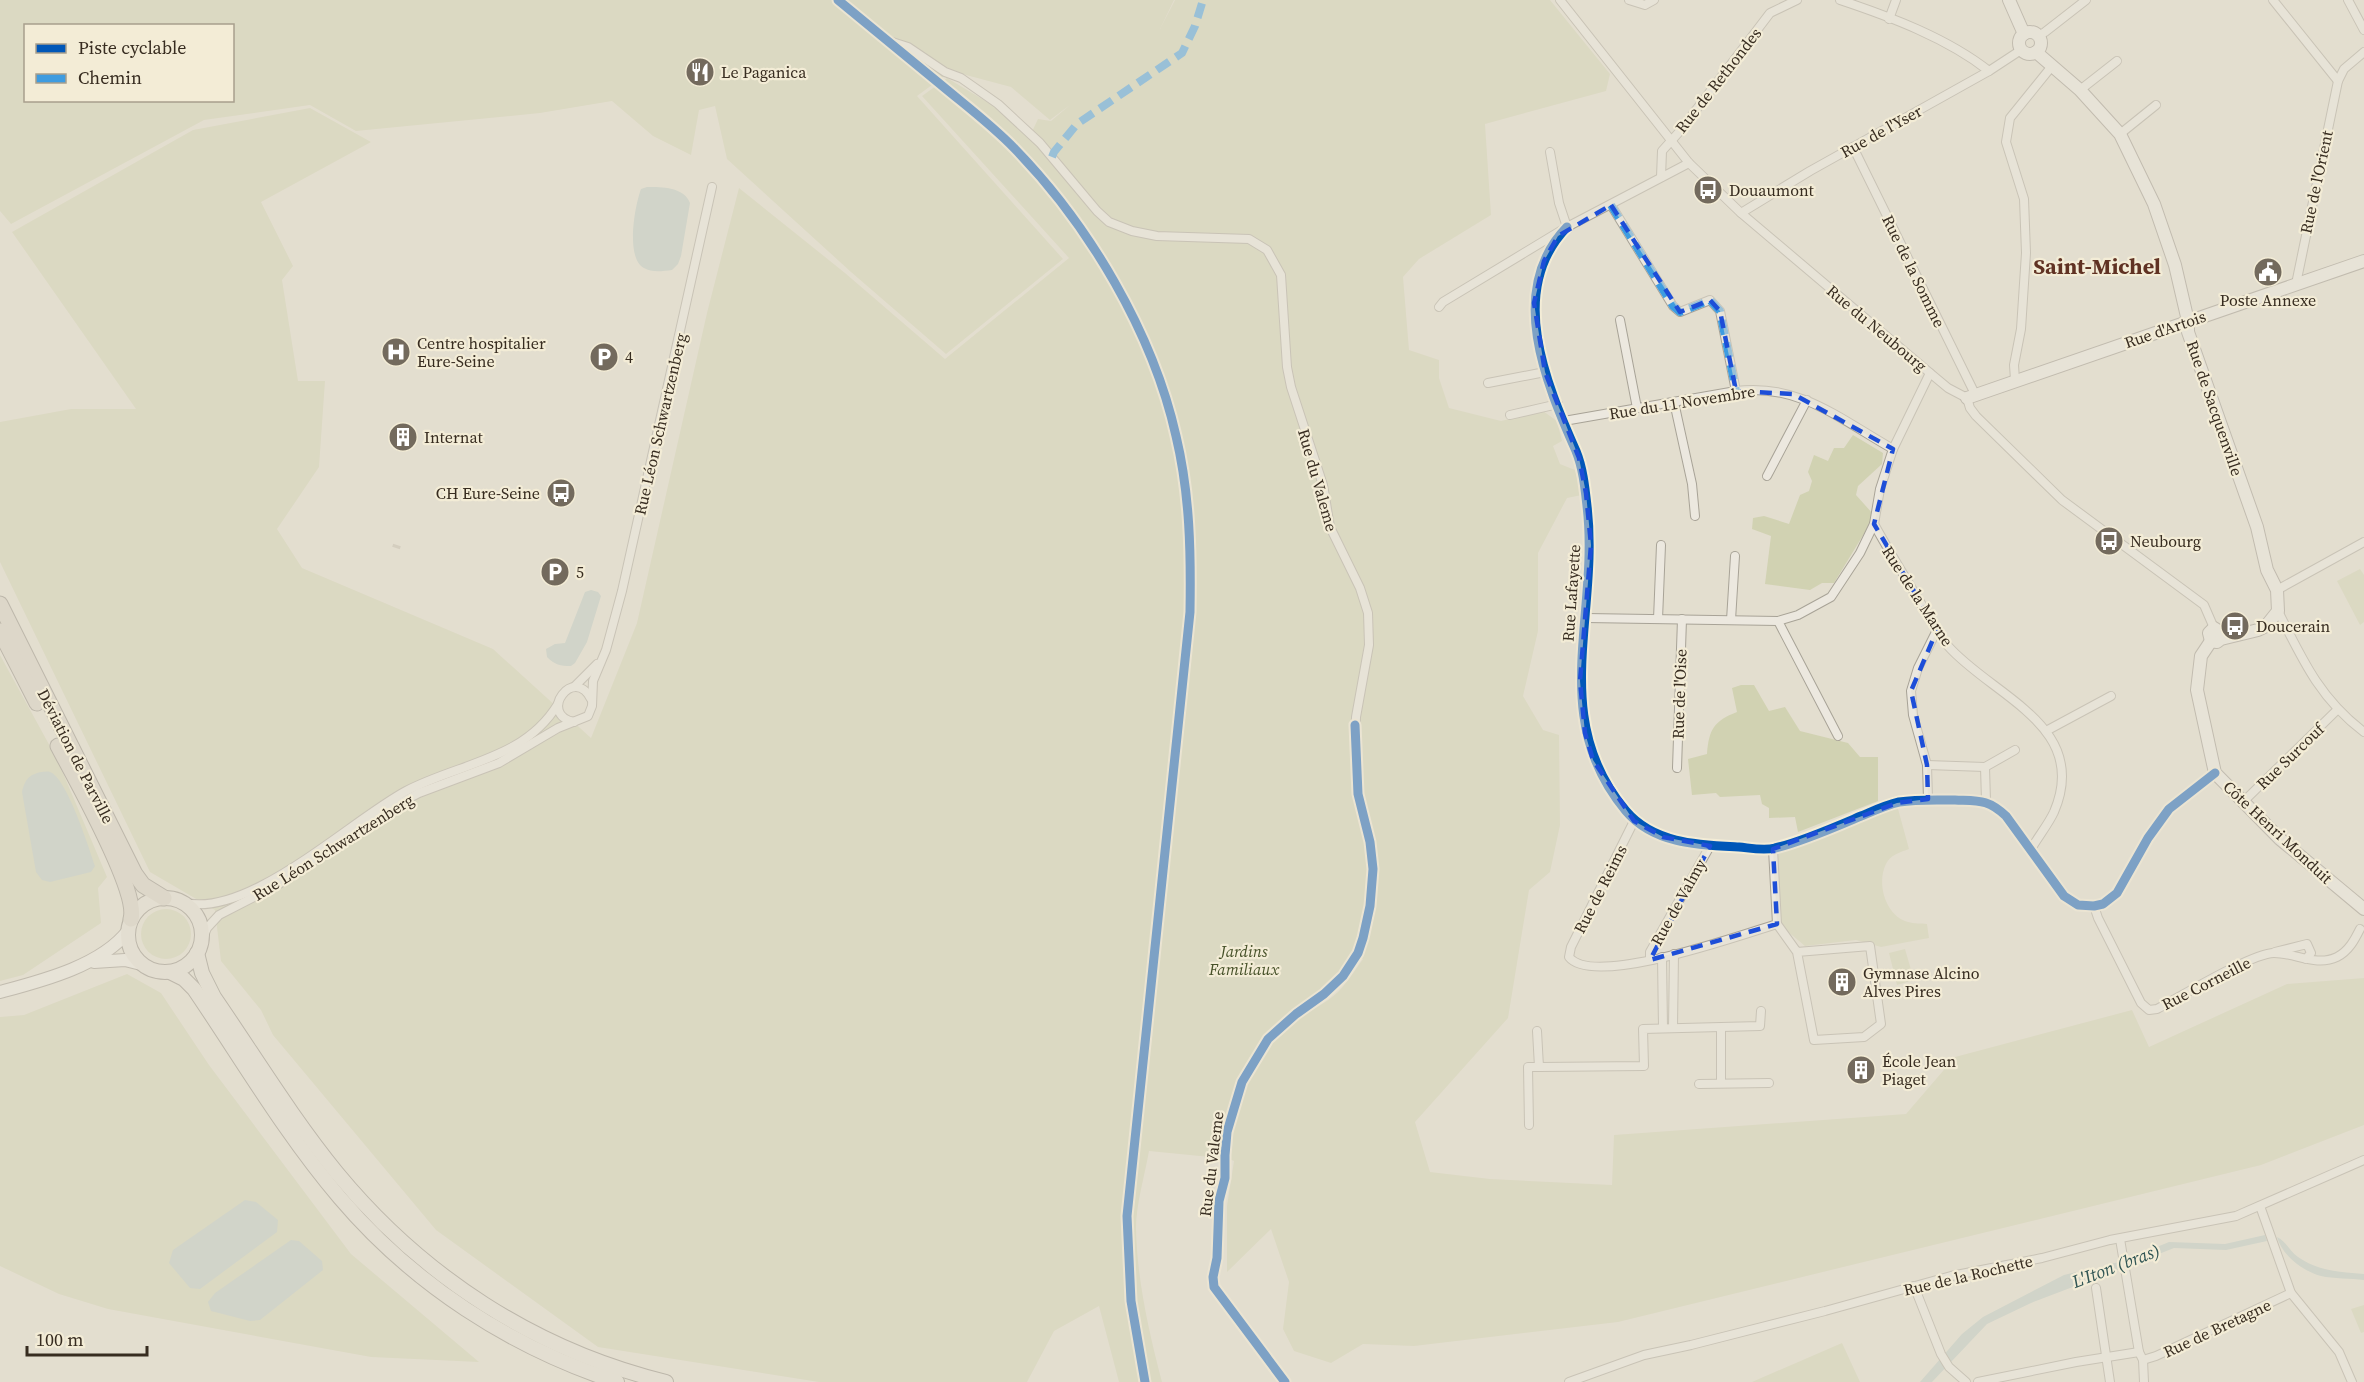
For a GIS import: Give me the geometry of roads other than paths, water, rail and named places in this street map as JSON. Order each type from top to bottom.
[{"type":"highway","name":"Déviation de Parville","points":[[0,604],[135,874],[143,885],[164,898]]},
{"type":"highway","name":"Déviation de Parville","points":[[0,631],[117,865],[132,909],[129,925]]},
{"type":"main road","points":[[617,1382],[554,1359],[513,1338],[449,1297],[398,1257],[360,1220],[322,1176],[194,989],[184,979],[170,972],[151,970],[141,964],[130,948],[129,925],[145,904],[164,898],[182,902],[195,914],[200,924],[201,973],[214,997],[320,1151],[365,1205],[412,1252],[477,1300],[537,1335],[591,1359],[666,1382]]},
{"type":"main road","points":[[170,972],[186,966],[200,947]]},
{"type":"street","name":"Rue du Neubourg","points":[[1560,0],[1689,163],[1741,213],[1948,388],[1971,396],[1976,416],[2062,500],[2204,604],[2215,636]]},
{"type":"street","points":[[1629,0],[1646,5],[1653,0]]},
{"type":"street","name":"Rue de Rethondes","points":[[1670,141],[1770,13],[1797,0]]},
{"type":"street","points":[[1840,0],[1929,36],[1972,57],[1989,71]]},
{"type":"street","points":[[1889,19],[1896,0]]},
{"type":"street","points":[[2009,0],[2024,34]]},
{"type":"street","points":[[2038,36],[2086,0]]},
{"type":"street","points":[[2273,0],[2338,81],[2344,69],[2364,52]]},
{"type":"street","points":[[2348,0],[2364,30]]},
{"type":"street","points":[[2031,32],[2038,36],[2041,42],[2036,52],[2030,54],[2021,50],[2019,42],[2024,34],[2031,32]]},
{"type":"street","name":"Rue du Valeme","points":[[886,40],[908,47],[945,72],[961,78],[998,104],[1052,157],[1097,211],[1116,225],[1157,236],[1243,238],[1258,243],[1272,256],[1281,275],[1284,286],[1291,387],[1321,479],[1330,527],[1360,588],[1368,613],[1369,645],[1355,733],[1358,794],[1370,842],[1373,869],[1370,906],[1358,953],[1343,976],[1268,1039],[1242,1082],[1227,1132],[1226,1178],[1219,1201],[1214,1287],[1285,1382]]},
{"type":"street","name":"Rue de l'Yser","points":[[1741,213],[1989,71],[2021,50]]},
{"type":"street","name":"Rue de Sacquenville","points":[[2036,52],[2080,90],[2120,134],[2154,204],[2175,265],[2188,321],[2188,332],[2257,527],[2267,570],[2277,590]]},
{"type":"street","points":[[2080,90],[2118,61]]},
{"type":"street","points":[[2015,380],[2014,365],[2021,329],[2026,253],[2024,199],[2006,142],[2010,118],[2052,66]]},
{"type":"street","name":"Rue de l'Orient","points":[[2296,284],[2338,81]]},
{"type":"street","points":[[2120,134],[2156,105]]},
{"type":"street","points":[[1661,177],[1662,151],[1670,141]]},
{"type":"street","name":"Rue de la Somme","points":[[1853,147],[1971,396]]},
{"type":"street","points":[[1550,152],[1559,203],[1567,227]]},
{"type":"street","points":[[1439,307],[1443,302],[1567,227],[1689,163]]},
{"type":"street","name":"Rue Léon Schwartzenberg","points":[[592,701],[593,681],[614,624],[622,591],[712,187]]},
{"type":"street","points":[[1611,205],[1672,306],[1680,312],[1710,300],[1720,311],[1736,391]]},
{"type":"street","name":"Rue Lafayette","points":[[1567,227],[1558,236],[1544,261],[1534,303],[1536,327],[1545,372],[1579,458],[1589,519],[1591,545],[1580,681],[1585,733],[1593,760],[1613,796],[1634,821],[1663,837],[1710,846],[1773,849]]},
{"type":"street","name":"Rue d'Artois","points":[[1971,396],[2364,261]]},
{"type":"street","points":[[1620,320],[1637,408]]},
{"type":"street","points":[[1488,383],[1545,372]]},
{"type":"street","points":[[1586,618],[1778,621],[1798,615],[1831,597],[1860,553],[1874,524],[1880,489],[1893,449],[1930,373]]},
{"type":"street","name":"Rue du 11 Novembre","points":[[1564,421],[1736,391],[1753,389],[1780,391],[1807,400],[1893,449]]},
{"type":"street","points":[[1767,476],[1807,400]]},
{"type":"street","points":[[1674,402],[1692,484],[1695,516]]},
{"type":"street","points":[[1510,415],[1558,404]]},
{"type":"street","name":"Rue de la Marne","points":[[1874,524],[1948,646],[2027,711],[2046,731],[2057,748],[2061,767],[2060,787],[2054,812],[2030,851]]},
{"type":"street","points":[[2364,542],[2277,590],[2278,611],[2313,679],[2337,710],[2364,732]]},
{"type":"street","points":[[1658,619],[1661,544]]},
{"type":"street","points":[[1731,620],[1735,556]]},
{"type":"street","points":[[2215,636],[2258,630],[2266,626],[2278,611]]},
{"type":"street","name":"Rue de l'Oise","points":[[1677,768],[1682,619]]},
{"type":"street","points":[[1778,621],[1838,736]]},
{"type":"street","points":[[1928,799],[1927,765],[1913,716],[1911,691],[1918,668],[1937,630]]},
{"type":"street","name":"Côte Henri Monduit","points":[[2215,636],[2201,656],[2197,690],[2215,773],[2280,839],[2364,909]]},
{"type":"street","name":"Rue Léon Schwartzenberg","points":[[574,687],[601,659]]},
{"type":"street","points":[[574,687],[587,693],[592,701],[588,716],[574,722],[561,715],[558,704],[561,695],[574,687]]},
{"type":"street","points":[[2046,731],[2111,696]]},
{"type":"street","name":"Rue Léon Schwartzenberg","points":[[182,902],[194,906],[208,905],[229,900],[256,888],[290,869],[377,808],[408,790],[497,756],[518,744],[549,718],[558,704]]},
{"type":"street","name":"Rue Surcouf","points":[[2243,802],[2337,710]]},
{"type":"street","name":"Rue Léon Schwartzenberg","points":[[200,947],[207,928],[219,915],[279,884],[396,805],[419,793],[505,760],[574,722]]},
{"type":"street","points":[[1927,765],[1985,767],[2015,750]]},
{"type":"street","points":[[1985,767],[1986,801]]},
{"type":"street","points":[[1797,952],[1870,946],[1881,1024],[1864,1037],[1814,1040],[1797,952],[1777,924],[1773,849],[1897,802],[1928,799],[1986,801],[1995,805],[2006,816],[2064,896],[2078,905],[2094,906],[2103,904],[2117,893],[2148,838],[2169,809],[2215,773]]},
{"type":"street","name":"Rue de Reims","points":[[1634,821],[1571,947],[1569,957],[1573,962],[1593,968],[1629,966],[1650,960]]},
{"type":"street","name":"Rue de Valmy","points":[[1650,960],[1650,952],[1710,846]]},
{"type":"street","name":"Rue Corneille","points":[[2094,906],[2141,1003],[2149,1010],[2157,1009],[2254,958],[2307,944],[2311,953],[2306,959]]},
{"type":"street","points":[[1650,960],[1777,924]]},
{"type":"street","points":[[0,992],[87,962],[111,949],[129,925]]},
{"type":"street","points":[[2273,952],[2320,961],[2338,957],[2351,946],[2360,929]]},
{"type":"street","points":[[1673,1028],[1674,954]]},
{"type":"street","points":[[1662,957],[1663,1028]]},
{"type":"street","points":[[87,962],[125,960],[141,964]]},
{"type":"street","points":[[1529,1125],[1528,1067],[1644,1066],[1642,1029],[1761,1026],[1761,1011]]},
{"type":"street","points":[[1720,1083],[1721,1028]]},
{"type":"street","points":[[1538,1031],[1539,1067]]},
{"type":"street","points":[[1699,1084],[1769,1083]]},
{"type":"street","name":"Rue de la Rochette","points":[[1569,1382],[1644,1355],[1758,1329],[1951,1276],[2042,1258],[2076,1247],[2236,1216],[2364,1160]]},
{"type":"street","points":[[2260,1206],[2291,1293],[2338,1352],[2352,1382]]},
{"type":"street","points":[[2120,1239],[2144,1382]]},
{"type":"street","points":[[1914,1286],[1941,1354],[1949,1367],[1966,1382]]},
{"type":"street","points":[[2096,1288],[2110,1382]]},
{"type":"street","name":"Rue de Bretagne","points":[[1978,1382],[2106,1357],[2156,1356],[2291,1293]]},
{"type":"water","points":[[647,187],[678,191],[690,203],[681,256],[678,264],[672,270],[647,270],[638,262],[635,254],[633,231],[636,207],[641,189]]},
{"type":"water","points":[[591,590],[598,592],[601,596],[587,642],[571,666],[555,663],[547,657],[546,649],[555,644],[565,643],[585,592]]},
{"type":"water","points":[[41,772],[50,772],[57,777],[70,800],[95,866],[91,872],[50,882],[42,880],[36,872],[22,792],[28,779]]},
{"type":"water","points":[[245,1200],[256,1202],[278,1220],[277,1232],[200,1289],[190,1288],[169,1263],[173,1250]]},
{"type":"water","points":[[2265,1235],[2267,1241],[2226,1250],[2174,1248],[2131,1265],[2130,1258],[2169,1242],[2225,1244]]},
{"type":"water","points":[[2277,1237],[2295,1255],[2306,1262],[2330,1270],[2364,1274],[2364,1280],[2314,1274],[2288,1256]]},
{"type":"water","points":[[291,1240],[299,1241],[322,1261],[323,1270],[260,1320],[250,1321],[211,1311],[208,1302],[215,1293]]},
{"type":"water","name":"L'Iton (bras)","points":[[2119,1262],[2120,1269],[2031,1303],[1987,1324],[1932,1382],[1920,1382],[1962,1334],[1983,1317],[2064,1275],[2076,1272],[2077,1278],[2106,1268],[2106,1265]]},
{"type":"place","name":"Le Paganica","points":[[700,72]]},
{"type":"place","name":"Douaumont","points":[[1708,190]]},
{"type":"place","name":"Poste Annexe","points":[[2268,272]]},
{"type":"place","name":"Centre hospitalier Eure-Seine","points":[[396,352]]},
{"type":"place","name":"4","points":[[604,357]]},
{"type":"place","name":"Internat","points":[[403,437]]},
{"type":"place","name":"CH Eure-Seine","points":[[561,493]]},
{"type":"place","name":"Neubourg","points":[[2109,541]]},
{"type":"place","name":"5","points":[[555,572]]},
{"type":"place","name":"Doucerain","points":[[2235,626]]},
{"type":"place","name":"Gymnase Alcino Alves Pires","points":[[1842,982]]},
{"type":"place","name":"École Jean Piaget","points":[[1861,1070]]},
{"type":"district","name":"Saint-Michel","points":[[2097,266]]},
{"type":"park label","name":"Jardins Familiaux","points":[[1244,960]]}]
